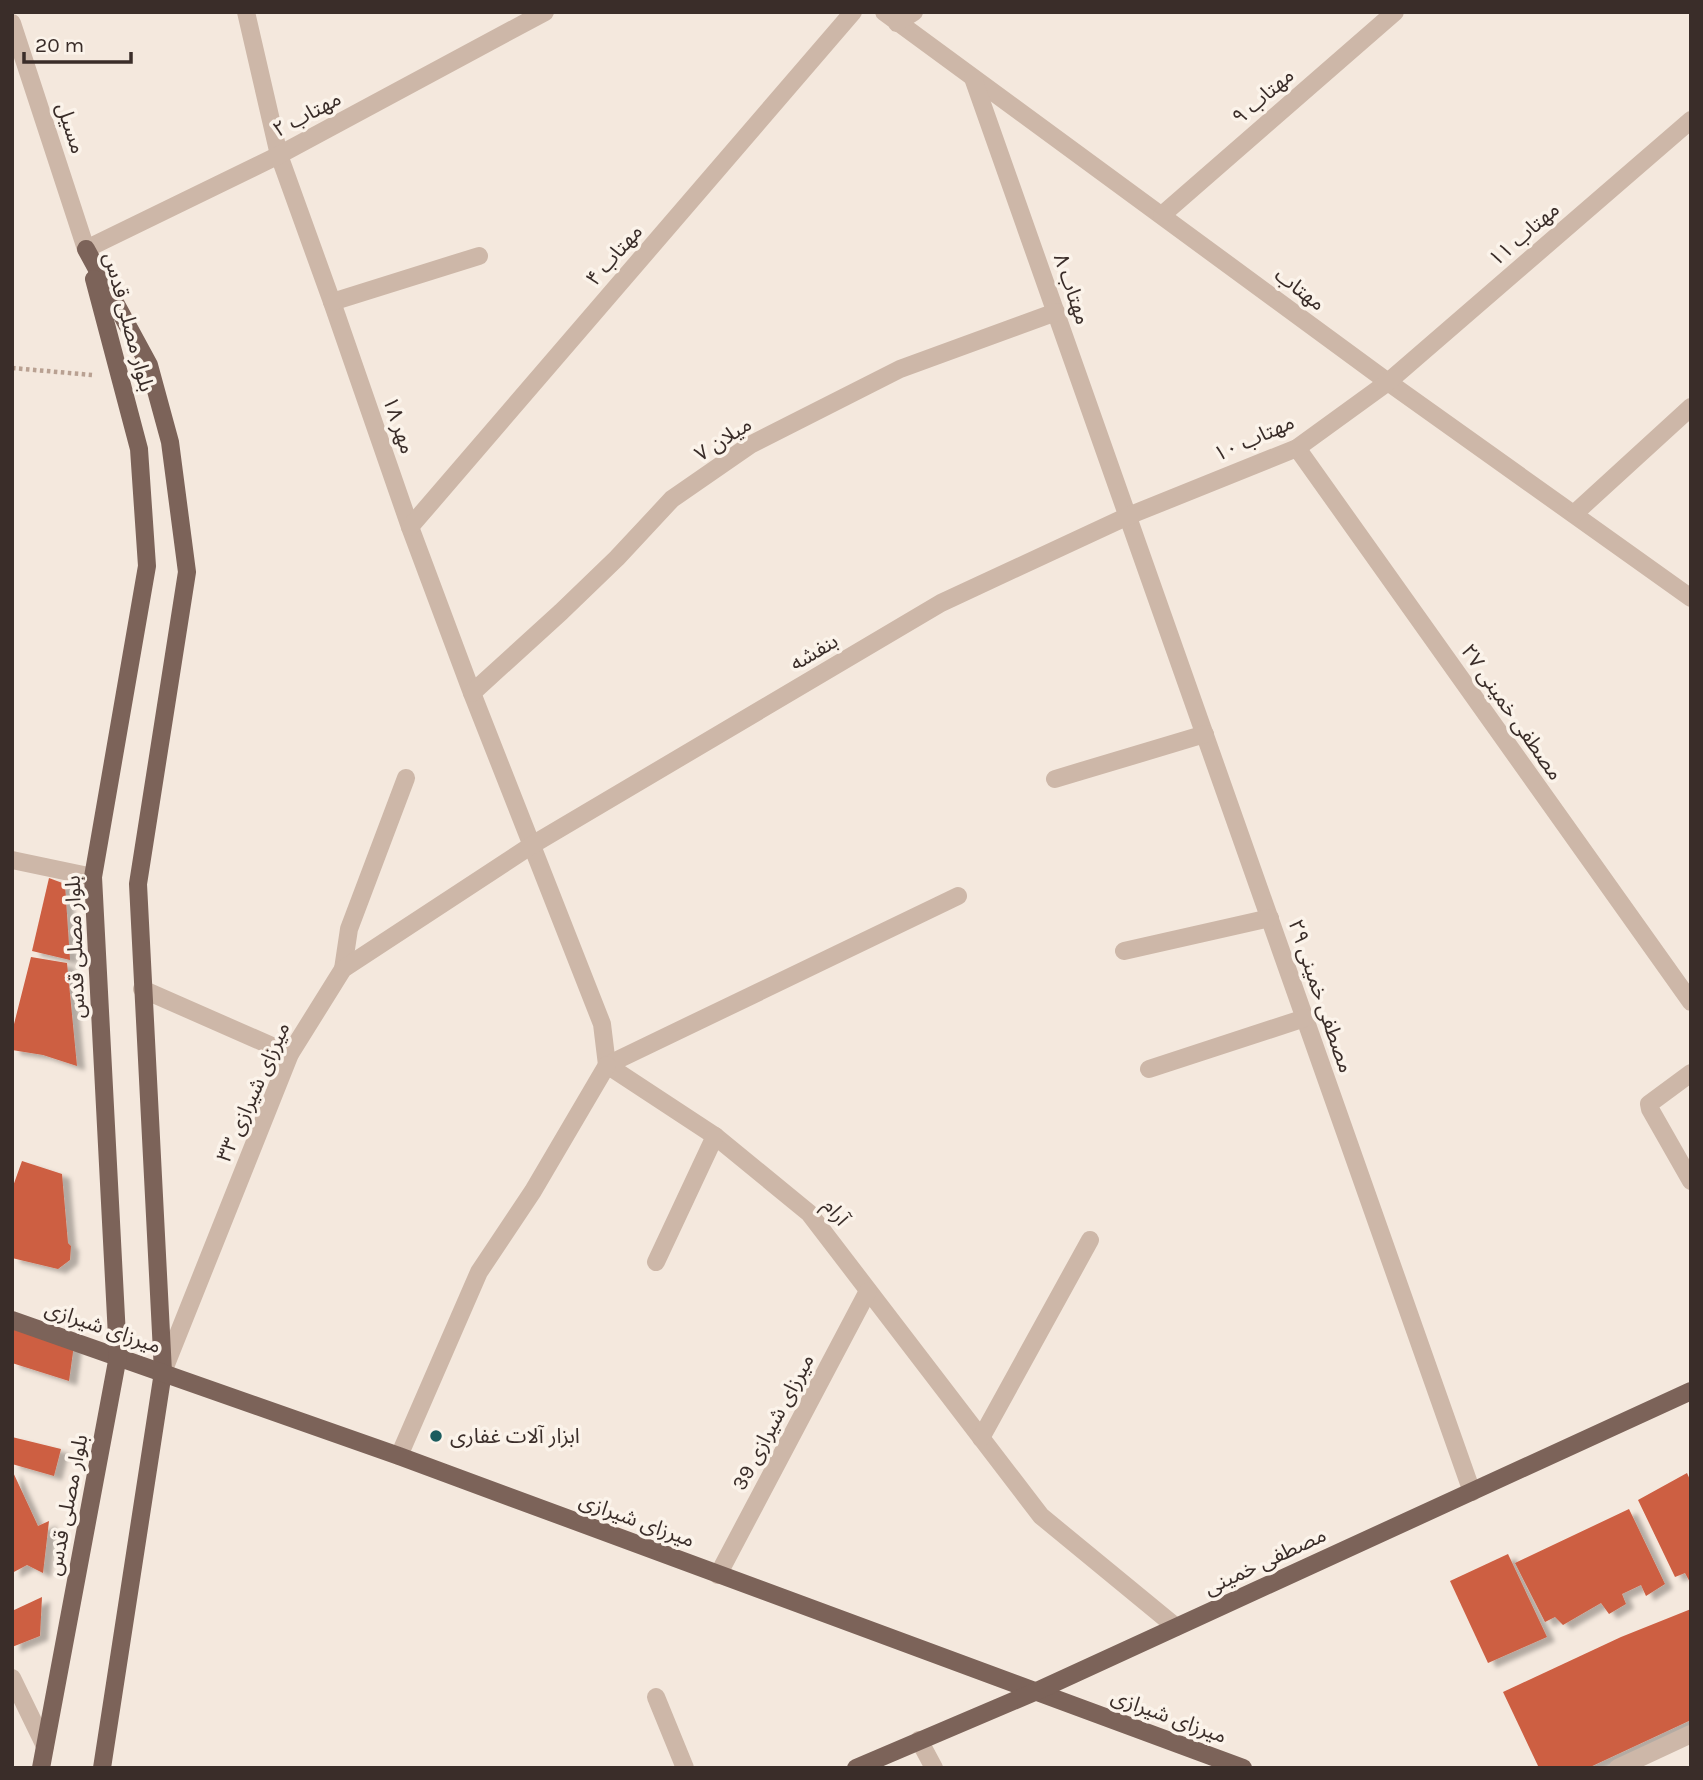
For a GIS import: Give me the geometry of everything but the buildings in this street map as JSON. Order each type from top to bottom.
[{"type":"main road","name":"بلوار مصلی قدس","points":[[41,1768],[118,1356],[93,877],[147,566],[139,449],[86,248]]},
{"type":"main road","name":"بلوار مصلی قدس","points":[[86,248],[149,365],[170,442],[187,572],[138,884],[163,1372],[102,1768]]},
{"type":"main road","name":"میرزای شیرازی","points":[[12,1320],[399,1457],[1243,1768]]},
{"type":"main road","name":"مصطفی خمینی","points":[[856,1768],[1037,1691],[1691,1391]]},
{"type":"street","name":"مهر ۱۸","points":[[246,12],[279,155],[410,527],[602,1024],[607,1065]]},
{"type":"street","name":"مهتاب ۲","points":[[86,248],[279,155],[545,12]]},
{"type":"street","name":"مهتاب ۴","points":[[410,527],[853,12]]},
{"type":"street","points":[[891,17],[914,12]]},
{"type":"street","name":"مهتاب ۹","points":[[1162,215],[1395,12]]},
{"type":"street","name":"مهتاب","points":[[891,17],[1388,382],[1691,598]]},
{"type":"street","name":"مسیل","points":[[12,23],[86,248]]},
{"type":"street","name":"مهتاب ۸","points":[[973,78],[1128,516]]},
{"type":"street","name":"مهتاب ۱۱","points":[[1388,382],[1690,120]]},
{"type":"street","points":[[332,302],[479,256]]},
{"type":"street","name":"میلان ۷","points":[[472,693],[589,585],[672,499],[750,445],[900,369],[1056,312]]},
{"type":"street","name":"مهتاب ۱۰","points":[[1128,516],[1297,448],[1388,382]]},
{"type":"street","points":[[1574,514],[1691,407]]},
{"type":"street","name":"مصطفی خمینی ۲۷","points":[[1297,448],[1691,1002]]},
{"type":"street","name":"مصطفی خمینی ۲۹","points":[[1128,516],[1472,1492]]},
{"type":"street","name":"بنفشه","points":[[532,845],[941,603],[1128,516]]},
{"type":"street","points":[[1055,779],[1205,734]]},
{"type":"street","points":[[343,969],[349,929],[406,778]]},
{"type":"street","name":"میرزای شیرازی ۳۳","points":[[163,1372],[290,1054],[343,969],[532,845]]},
{"type":"street","points":[[12,860],[93,877]]},
{"type":"street","points":[[399,1457],[480,1272],[533,1191],[607,1065],[958,896]]},
{"type":"street","points":[[1124,951],[1270,918]]},
{"type":"street","points":[[142,989],[290,1054]]},
{"type":"street","points":[[1149,1069],[1305,1018]]},
{"type":"street","name":"آرام","points":[[607,1065],[715,1136],[810,1213],[1041,1516],[1176,1627]]},
{"type":"street","points":[[1691,1073],[1649,1104],[1691,1181]]},
{"type":"street","points":[[656,1262],[715,1136]]},
{"type":"street","points":[[981,1438],[1090,1240]]},
{"type":"street","name":"میرزای شیرازی 39","points":[[718,1575],[869,1290]]},
{"type":"street","points":[[12,1678],[45,1746]]},
{"type":"street","points":[[656,1696],[685,1768]]},
{"type":"street","points":[[1618,1768],[1691,1734]]},
{"type":"street","points":[[919,1740],[934,1768]]},
{"type":"path","points":[[12,368],[120,377]]},
{"type":"place","name":"ابزار آلات غفاری","points":[[436,1436]]}]
